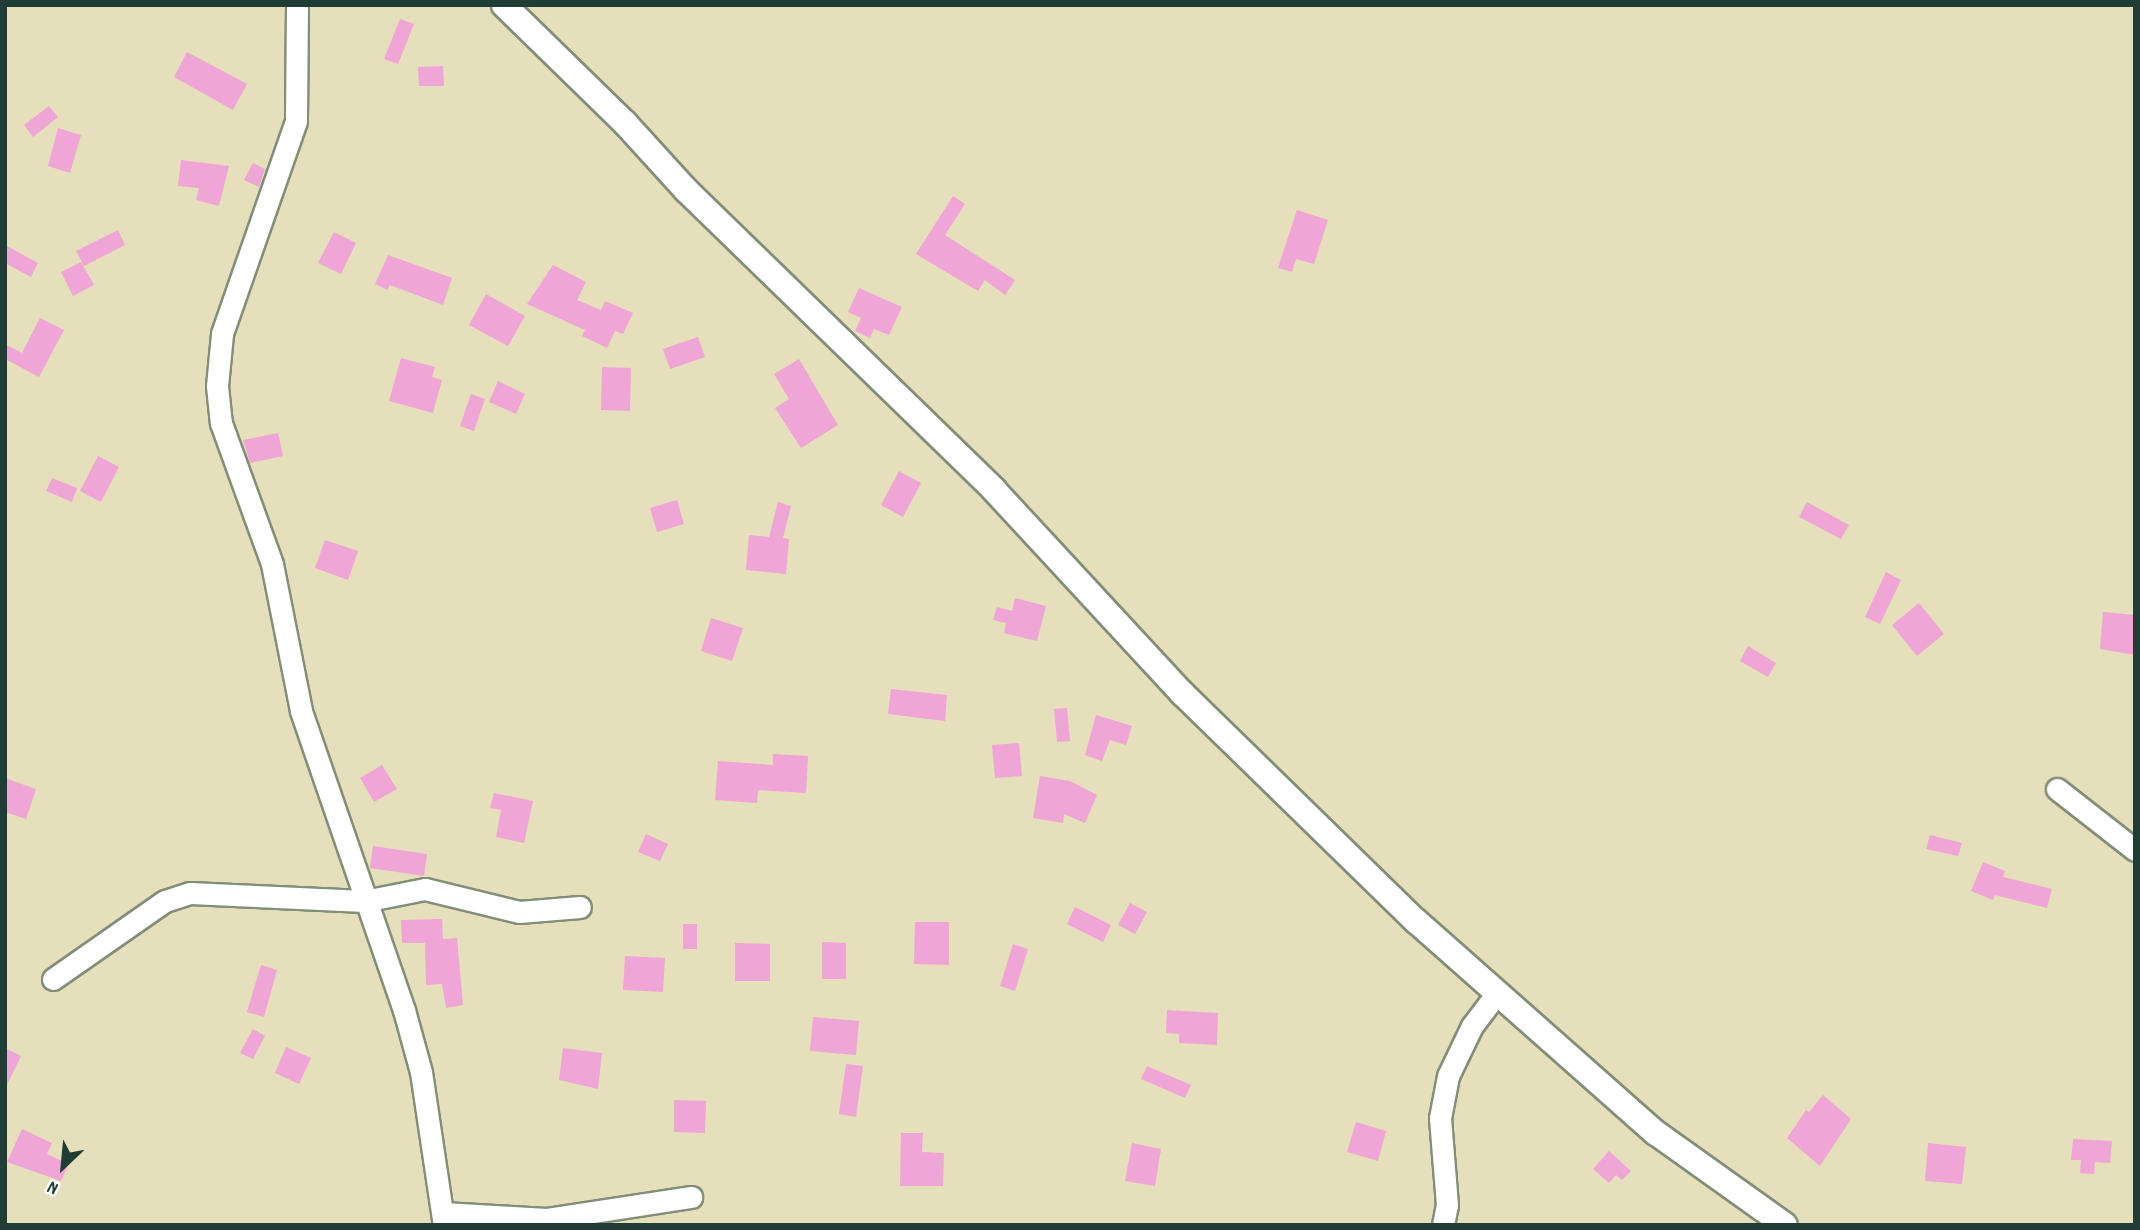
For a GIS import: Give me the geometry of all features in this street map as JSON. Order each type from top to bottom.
[{"type":"street","points":[[297,5],[296,121],[222,334],[216,386],[221,424],[275,574],[301,711],[421,1072],[443,1219],[547,1219],[691,1197]]},
{"type":"street","points":[[504,5],[625,123],[686,190],[994,490],[1182,693],[1416,921],[1656,1133],[1786,1225]]},
{"type":"street","points":[[2057,789],[2135,850]]},
{"type":"street","points":[[54,979],[165,901],[190,893],[364,901],[425,889],[519,912],[580,906]]},
{"type":"street","points":[[1443,1225],[1447,1205],[1440,1118],[1448,1076],[1472,1026],[1497,993]]},
{"type":"building","points":[[400,19],[414,24],[398,64],[384,59]]},
{"type":"building","points":[[187,52],[247,84],[233,110],[174,77]]},
{"type":"building","points":[[443,66],[444,86],[419,86],[418,67]]},
{"type":"building","points":[[49,106],[58,117],[33,137],[24,125]]},
{"type":"building","points":[[58,128],[81,135],[70,173],[48,166]]},
{"type":"building","points":[[181,160],[229,166],[219,206],[196,200],[199,188],[178,186]]},
{"type":"building","points":[[253,163],[265,169],[259,187],[244,180]]},
{"type":"building","points":[[953,196],[965,204],[945,235],[1015,280],[1005,295],[985,280],[978,291],[916,254]]},
{"type":"building","points":[[1297,210],[1328,220],[1314,264],[1296,259],[1292,272],[1278,268]]},
{"type":"building","points":[[118,230],[125,245],[84,266],[76,251]]},
{"type":"building","points":[[334,232],[356,243],[341,274],[318,263]]},
{"type":"building","points":[[5,245],[38,263],[31,277],[5,263]]},
{"type":"building","points":[[388,255],[452,278],[443,305],[390,285],[387,290],[375,284]]},
{"type":"building","points":[[81,262],[94,285],[73,296],[61,272]]},
{"type":"building","points":[[553,265],[586,282],[577,300],[601,310],[605,301],[633,313],[623,334],[615,331],[607,348],[582,336],[585,330],[527,304]]},
{"type":"building","points":[[859,288],[902,307],[889,335],[874,329],[870,338],[855,331],[861,318],[848,312]]},
{"type":"building","points":[[486,294],[525,316],[508,346],[469,325]]},
{"type":"building","points":[[40,318],[64,330],[39,377],[5,359],[5,344],[22,353]]},
{"type":"building","points":[[698,337],[705,357],[670,369],[663,349]]},
{"type":"building","points":[[401,358],[435,367],[432,377],[442,380],[433,413],[389,401]]},
{"type":"building","points":[[799,359],[838,425],[801,448],[775,408],[789,399],[774,374]]},
{"type":"building","points":[[602,367],[631,368],[630,411],[601,410]]},
{"type":"building","points":[[498,381],[525,394],[516,414],[489,402]]},
{"type":"building","points":[[471,394],[485,399],[474,431],[460,426]]},
{"type":"building","points":[[278,433],[283,456],[250,463],[243,440]]},
{"type":"building","points":[[98,456],[119,467],[101,502],[80,491]]},
{"type":"building","points":[[899,471],[921,483],[903,517],[881,505]]},
{"type":"building","points":[[52,478],[77,488],[72,502],[46,491]]},
{"type":"building","points":[[677,500],[684,524],[657,532],[650,508]]},
{"type":"building","points":[[778,502],[791,506],[783,538],[789,539],[786,574],[746,570],[749,535],[769,537]]},
{"type":"building","points":[[1807,502],[1849,525],[1841,539],[1799,517]]},
{"type":"building","points":[[325,540],[358,551],[348,580],[315,568]]},
{"type":"building","points":[[1886,572],[1901,580],[1880,624],[1865,617]]},
{"type":"building","points":[[1015,598],[1046,606],[1037,641],[1004,633],[1006,623],[993,620],[997,607],[1012,611]]},
{"type":"building","points":[[1919,603],[1944,634],[1917,656],[1892,625]]},
{"type":"building","points":[[2103,612],[2135,615],[2135,655],[2100,649]]},
{"type":"building","points":[[711,618],[743,628],[732,661],[701,651]]},
{"type":"building","points":[[1748,646],[1776,663],[1768,677],[1740,661]]},
{"type":"building","points":[[891,689],[947,695],[945,721],[888,714]]},
{"type":"building","points":[[1067,708],[1070,741],[1057,742],[1054,709]]},
{"type":"building","points":[[1096,715],[1132,726],[1126,745],[1110,740],[1102,761],[1085,755]]},
{"type":"building","points":[[1019,743],[1022,776],[995,778],[992,745]]},
{"type":"building","points":[[773,754],[808,756],[806,793],[758,790],[757,803],[715,800],[718,761],[773,765]]},
{"type":"building","points":[[382,765],[397,789],[374,802],[360,778]]},
{"type":"building","points":[[1040,776],[1070,781],[1097,795],[1085,823],[1064,814],[1063,823],[1033,818]]},
{"type":"building","points":[[5,778],[36,789],[26,819],[5,812]]},
{"type":"building","points":[[494,793],[533,801],[524,843],[496,837],[501,810],[490,808]]},
{"type":"building","points":[[646,834],[668,844],[660,861],[638,852]]},
{"type":"building","points":[[1930,835],[1962,843],[1958,856],[1926,849]]},
{"type":"building","points":[[373,846],[427,854],[424,876],[370,868]]},
{"type":"building","points":[[1983,862],[2005,871],[2003,877],[2052,889],[2047,908],[1995,895],[1993,900],[1971,891]]},
{"type":"building","points":[[1130,903],[1147,912],[1135,934],[1118,925]]},
{"type":"building","points":[[1075,907],[1111,925],[1103,942],[1067,924]]},
{"type":"building","points":[[442,919],[443,939],[457,938],[463,1005],[446,1008],[442,984],[426,985],[425,943],[402,943],[401,920]]},
{"type":"building","points":[[915,922],[949,922],[949,965],[914,964]]},
{"type":"building","points":[[683,924],[697,924],[697,949],[683,949]]},
{"type":"building","points":[[822,942],[846,943],[846,979],[822,979]]},
{"type":"building","points":[[735,943],[770,944],[770,981],[735,981]]},
{"type":"building","points":[[1013,944],[1028,949],[1015,991],[1000,986]]},
{"type":"building","points":[[625,956],[665,958],[663,992],[623,990]]},
{"type":"building","points":[[261,965],[277,970],[264,1017],[247,1012]]},
{"type":"building","points":[[1167,1010],[1218,1013],[1217,1045],[1179,1043],[1179,1034],[1166,1033]]},
{"type":"building","points":[[813,1017],[859,1021],[856,1055],[810,1051]]},
{"type":"building","points":[[253,1029],[265,1036],[253,1059],[240,1053]]},
{"type":"building","points":[[286,1047],[311,1058],[299,1084],[275,1073]]},
{"type":"building","points":[[5,1048],[21,1056],[5,1089]]},
{"type":"building","points":[[563,1048],[602,1053],[598,1089],[559,1080]]},
{"type":"building","points":[[846,1064],[863,1066],[856,1117],[839,1114]]},
{"type":"building","points":[[1147,1066],[1191,1085],[1185,1098],[1141,1079]]},
{"type":"building","points":[[1823,1095],[1851,1119],[1820,1166],[1787,1138],[1806,1110],[1809,1112]]},
{"type":"building","points":[[674,1100],[706,1101],[705,1133],[674,1132]]},
{"type":"building","points":[[1356,1122],[1386,1131],[1378,1161],[1347,1152]]},
{"type":"building","points":[[22,1129],[52,1143],[47,1154],[69,1164],[61,1181],[7,1162]]},
{"type":"building","points":[[901,1133],[923,1133],[922,1152],[944,1153],[943,1186],[900,1186]]},
{"type":"building","points":[[2073,1139],[2112,1141],[2110,1163],[2095,1162],[2094,1174],[2080,1173],[2081,1160],[2071,1160]]},
{"type":"building","points":[[1132,1143],[1161,1149],[1155,1186],[1125,1181]]},
{"type":"building","points":[[1928,1143],[1966,1147],[1962,1184],[1925,1181]]},
{"type":"building","points":[[1609,1151],[1631,1171],[1622,1180],[1616,1175],[1609,1183],[1593,1169]]}]
